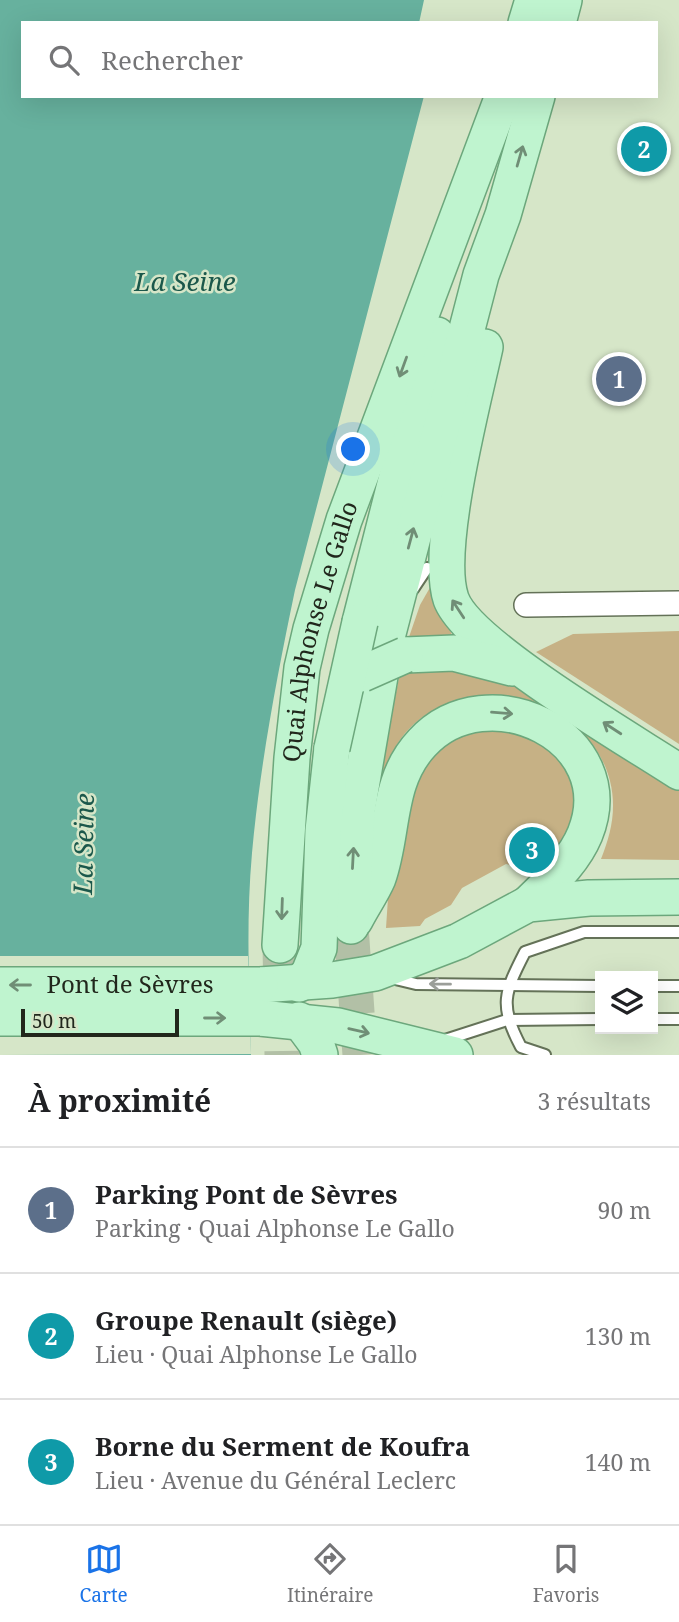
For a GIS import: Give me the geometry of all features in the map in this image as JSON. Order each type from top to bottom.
[{"type":"main road","points":[[527,21],[533,0]]},
{"type":"main road","points":[[559,21],[564,0]]},
{"type":"main road","name":"Quai Alphonse Le Gallo","points":[[281,945],[292,758],[302,668],[344,520],[502,98]]},
{"type":"main road","points":[[260,1001],[299,984],[375,973],[459,941],[528,905],[568,863],[584,837],[592,798],[588,774],[568,745],[540,723],[508,713],[470,715],[437,730],[411,755],[397,787],[378,877],[351,926],[357,811],[383,639],[410,425],[478,200],[503,98]]},
{"type":"main road","points":[[299,984],[309,972],[319,948],[323,831],[332,748],[383,639],[481,275],[503,215],[536,98]]},
{"type":"main road","points":[[503,215],[499,276],[462,457],[446,564],[451,600],[468,624],[525,672],[679,772]]},
{"type":"main road","points":[[383,639],[454,653],[525,672]]},
{"type":"main road","points":[[292,792],[310,738],[325,706],[341,689],[362,674],[383,639]]},
{"type":"main road","points":[[528,905],[589,898],[679,897]]},
{"type":"main road","name":"Pont de Sèvres","points":[[0,985],[260,1001]]},
{"type":"main road","points":[[260,1001],[299,1020],[455,1055]]},
{"type":"main road","name":"Pont de Sèvres","points":[[0,1018],[260,1001]]},
{"type":"main road","points":[[299,1020],[316,1043],[320,1055]]},
{"type":"street","points":[[526,605],[679,603]]},
{"type":"lane","points":[[383,639],[427,568]]},
{"type":"lane","points":[[545,1055],[521,1047],[507,1020],[507,986],[525,952],[577,934],[679,932]]},
{"type":"lane","points":[[375,973],[416,984],[595,986]]},
{"type":"lane","points":[[658,986],[679,986]]},
{"type":"lane","points":[[419,1045],[459,1037],[507,1020],[595,1019]]},
{"type":"lane","points":[[658,1019],[679,1019]]},
{"type":"shaded area","points":[[432,584],[452,635],[409,637],[420,605]]},
{"type":"shaded area","points":[[679,631],[679,744],[536,652],[573,634]]},
{"type":"shaded area","points":[[438,662],[522,685],[679,786],[679,860],[601,859],[610,831],[613,801],[610,781],[598,753],[579,730],[555,713],[527,702],[497,697],[467,699],[439,708],[414,724],[402,737],[388,763],[368,829],[401,668]]},
{"type":"shaded area","points":[[505,728],[553,748],[582,797],[560,854],[525,869],[506,864],[462,888],[451,905],[425,919],[420,926],[386,928],[389,883],[418,776],[432,753],[464,732]]},
{"type":"water","name":"La Seine","points":[[0,0],[424,0],[419,21],[21,21],[21,98],[423,98],[295,590],[264,754],[250,878],[248,954],[251,1055],[0,1055]]},
{"type":"pier","points":[[0,956],[248,956],[251,1054],[0,1055]]},
{"type":"tunnel","points":[[351,926],[360,1055]]},
{"type":"tunnel","points":[[280,945],[282,1055]]},
{"type":"place","name":"Groupe Renault (siège)","points":[[644,149]]},
{"type":"place","name":"Parking Pont de Sèvres","points":[[619,379]]},
{"type":"place","name":"Borne du Serment de Koufra","points":[[532,850]]}]
